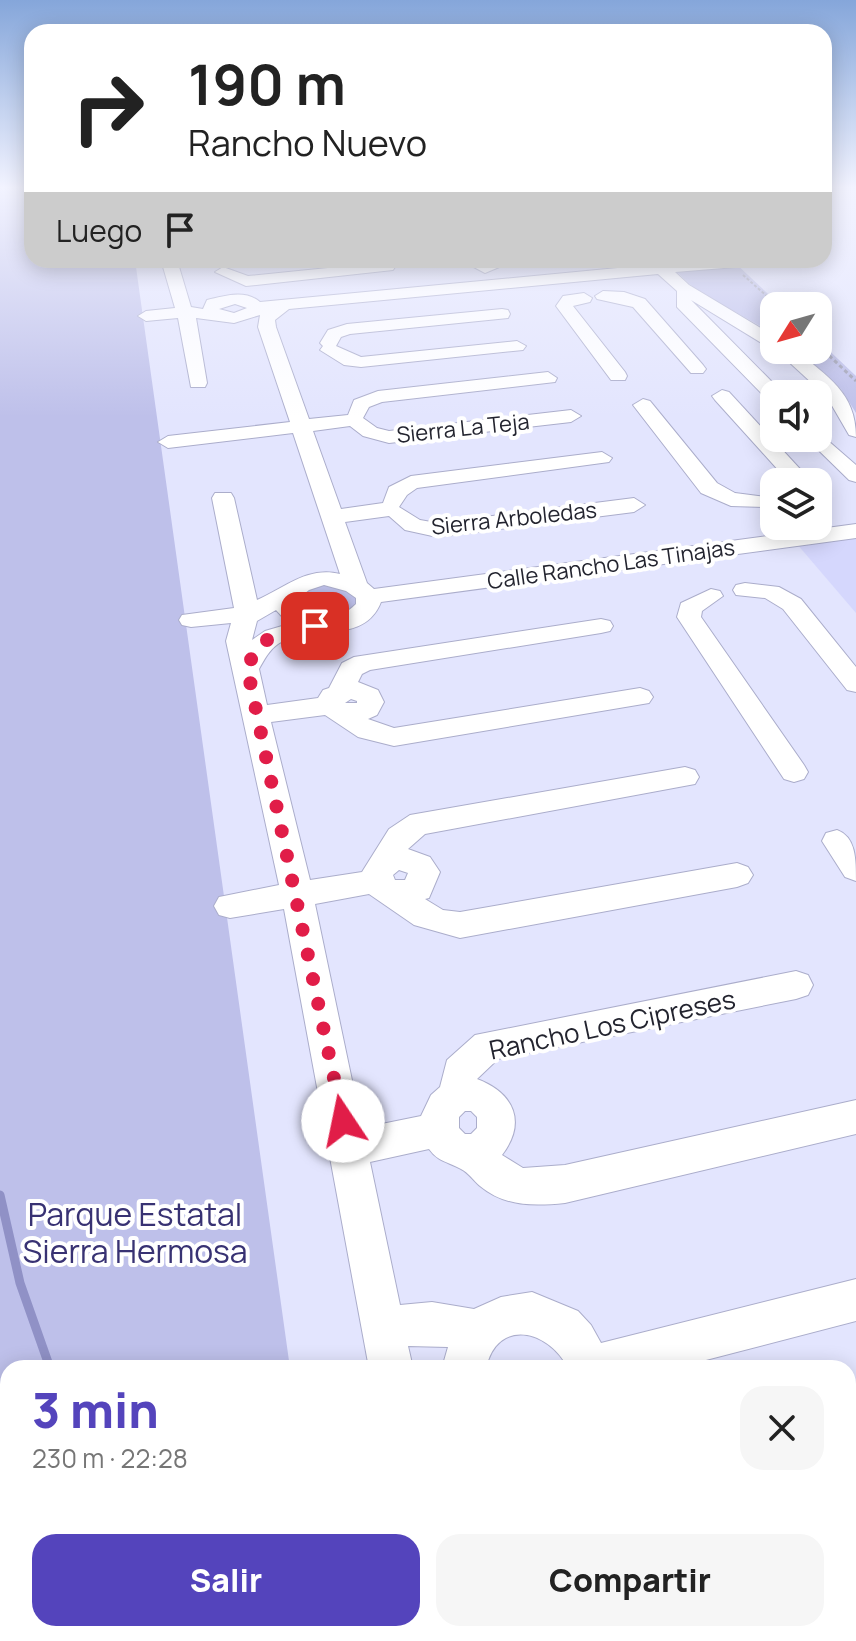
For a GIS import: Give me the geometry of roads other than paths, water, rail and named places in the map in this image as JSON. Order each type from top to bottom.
[{"type":"street","points":[[198,383],[182,305],[202,268],[246,281],[377,268]]},
{"type":"street","points":[[490,268],[504,284]]},
{"type":"street","points":[[216,308],[232,318],[262,316],[285,304],[577,278],[638,268]]},
{"type":"street","points":[[660,268],[683,288],[760,335]]},
{"type":"street","points":[[577,278],[592,295]]},
{"type":"street","points":[[683,288],[683,303],[760,381]]},
{"type":"street","points":[[618,376],[564,306],[569,300],[592,295],[624,297],[639,303],[697,369]]},
{"type":"street","points":[[146,316],[182,305],[216,308],[243,299],[262,316],[311,349],[361,362],[517,346]]},
{"type":"street","points":[[247,667],[258,645],[285,633],[315,626],[332,626],[360,615],[366,606],[301,426],[311,349],[347,329],[502,314]]},
{"type":"street","points":[[802,364],[835,394],[856,431]]},
{"type":"street","points":[[756,377],[810,371]]},
{"type":"street","name":"Sierra La Teja","points":[[356,419],[361,404],[378,397],[548,378]]},
{"type":"street","points":[[722,396],[788,468]]},
{"type":"street","points":[[643,405],[709,488],[720,497],[733,501],[760,501]]},
{"type":"street","name":"Sierra La Teja","points":[[356,419],[370,432],[389,437],[571,416]]},
{"type":"street","name":"Sierra La Teja","points":[[168,442],[356,419]]},
{"type":"street","points":[[831,452],[856,476]]},
{"type":"street","name":"Sierra Arboledas","points":[[602,458],[411,482],[397,492],[394,508],[413,525],[437,530],[634,505]]},
{"type":"street","points":[[223,498],[248,614],[240,628],[239,641],[297,894],[388,1349]]},
{"type":"street","points":[[332,517],[394,508]]},
{"type":"street","name":"Calle Rancho Las Tinajas","points":[[832,531],[856,531]]},
{"type":"street","name":"Calle Rancho Las Tinajas","points":[[323,578],[361,590],[698,552],[760,539]]},
{"type":"street","points":[[698,552],[726,589]]},
{"type":"street","points":[[191,620],[248,614],[285,597],[293,588],[323,578],[346,554]]},
{"type":"street","points":[[794,772],[689,617],[690,608],[726,589],[780,594],[792,604],[856,684]]},
{"type":"street","points":[[285,597],[284,607],[289,616],[315,626]]},
{"type":"street","points":[[340,703],[351,669],[363,663],[601,626]]},
{"type":"street","points":[[340,703],[358,726],[373,734],[394,737],[640,697]]},
{"type":"street","points":[[257,715],[340,703]]},
{"type":"street","points":[[388,878],[394,842],[405,829],[421,823],[685,777]]},
{"type":"street","points":[[837,841],[856,869]]},
{"type":"street","points":[[388,878],[418,913],[438,924],[460,925],[737,875]]},
{"type":"street","points":[[230,906],[388,878]]},
{"type":"street","name":"Rancho Los Cipreses","points":[[448,1114],[460,1071],[488,1046],[796,985]]},
{"type":"street","name":"Rancho Los Cipreses","points":[[348,1149],[448,1114],[469,1096],[482,1099],[492,1106],[498,1117],[499,1129],[494,1140],[484,1148],[472,1151]]},
{"type":"street","points":[[448,1114],[446,1142],[458,1149],[472,1151],[492,1174],[526,1189],[565,1184],[856,1117]]},
{"type":"street","points":[[621,1360],[856,1300]]},
{"type":"street","points":[[388,1349],[409,1323],[433,1321],[472,1350],[497,1318],[519,1312],[542,1315],[563,1326],[580,1344],[587,1360]]},
{"type":"waterway","points":[[0,1195],[20,1283],[47,1360]]},
{"type":"park label","name":"Parque Estatal Sierra Hermosa","points":[[135,1232]]}]
